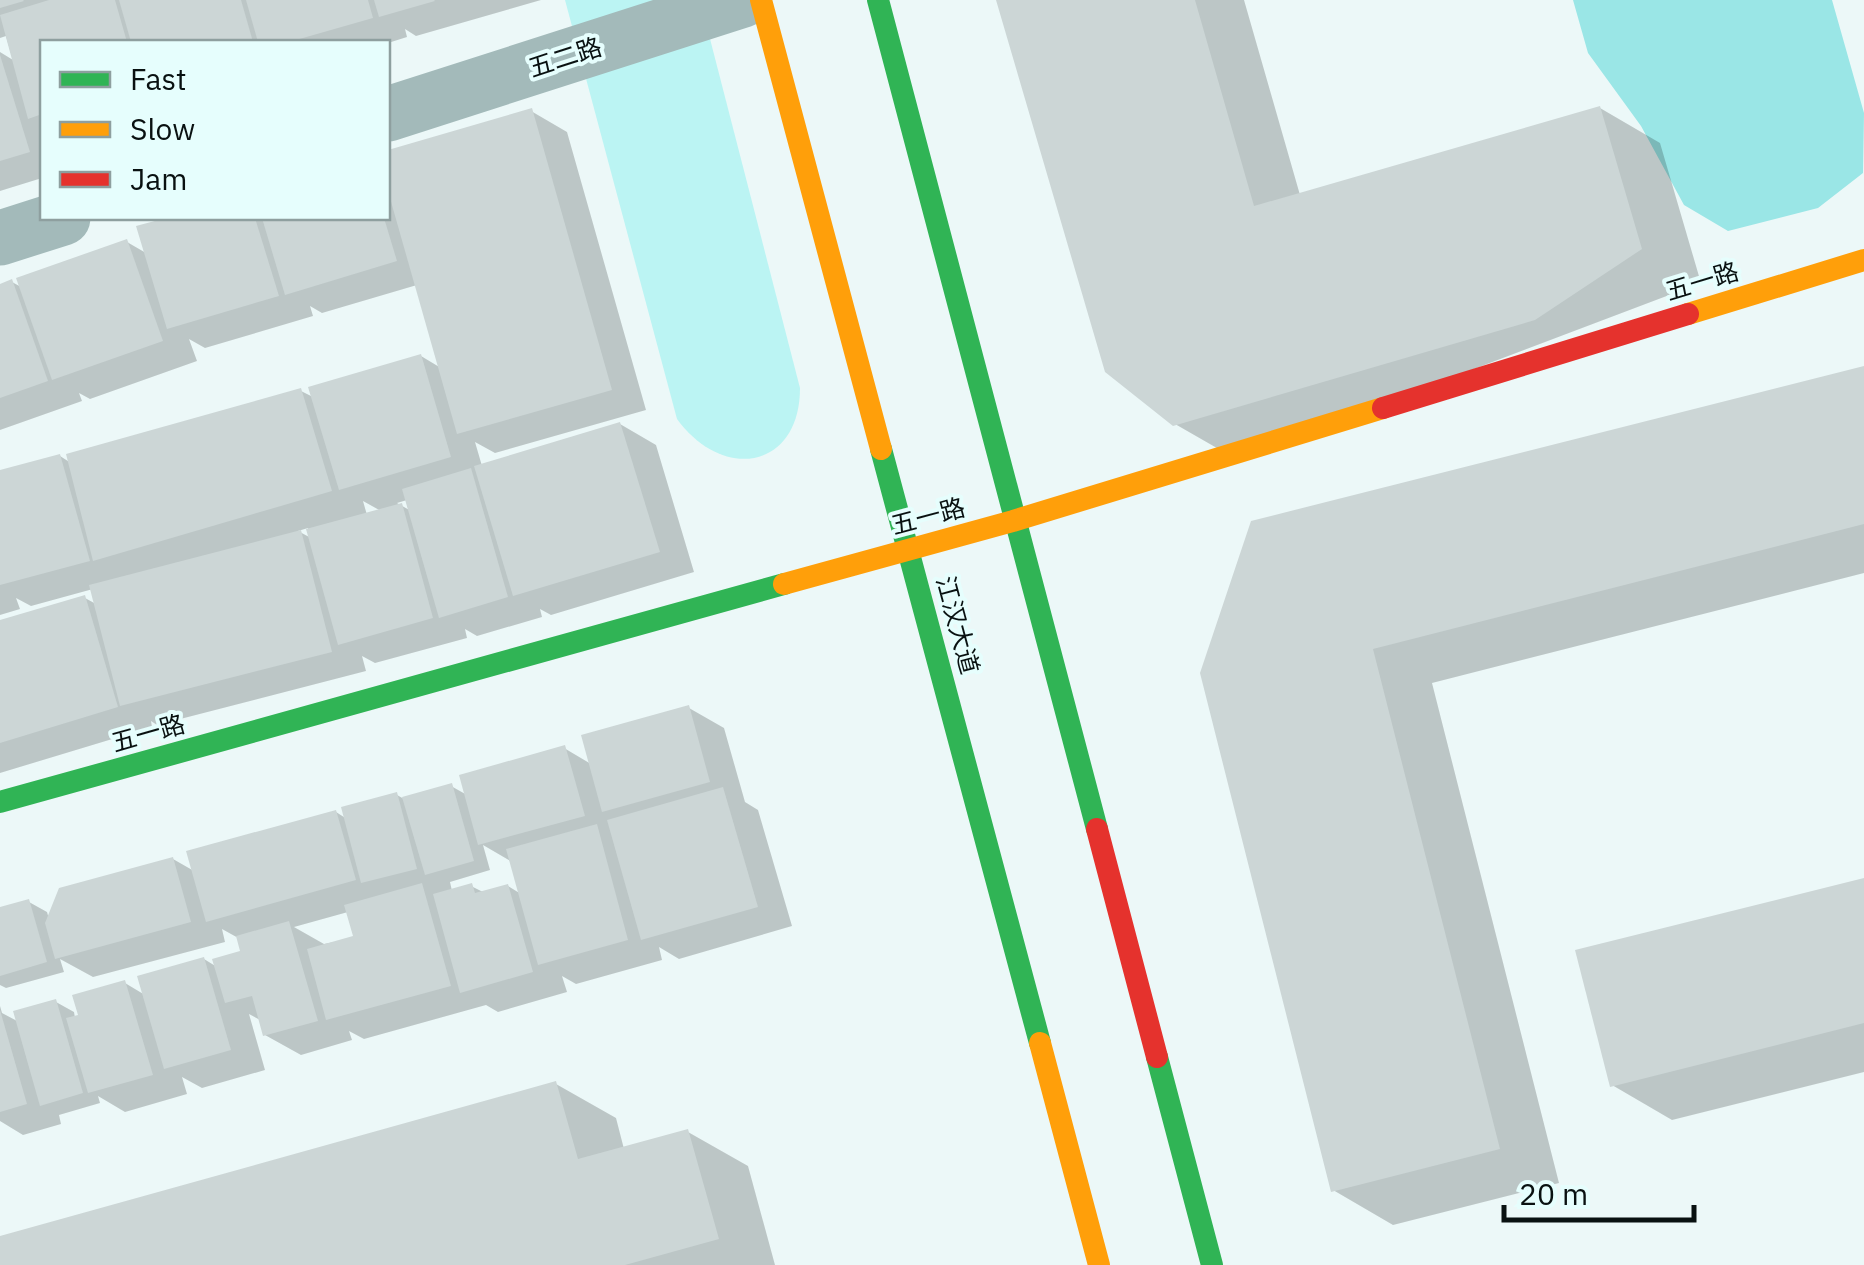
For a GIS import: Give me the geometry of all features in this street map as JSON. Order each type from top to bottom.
[{"type":"main road","name":"江汉大道","points":[[760,0],[1099,1265]]},
{"type":"main road","points":[[878,0],[1212,1265]]},
{"type":"main road","name":"五一路","points":[[0,802],[1013,521],[1864,260]]},
{"type":"street","name":"五二路","points":[[390,113],[743,0]]},
{"type":"street","points":[[0,238],[57,220]]},
{"type":"shaded area","points":[[565,0],[700,0],[800,388],[797,415],[787,436],[773,450],[756,457],[737,458],[716,452],[677,419]]},
{"type":"shaded area","points":[[1573,0],[1832,0],[1864,113],[1863,173],[1818,208],[1728,231],[1684,205],[1641,126],[1588,53]]},
{"type":"building","points":[[0,0],[23,0],[24,1],[0,8]]},
{"type":"building","points":[[49,0],[115,0],[126,40],[40,40],[40,115],[28,119],[0,15]]},
{"type":"building","points":[[119,0],[241,0],[252,40],[130,40]]},
{"type":"building","points":[[246,0],[368,0],[373,18],[296,40],[257,40]]},
{"type":"building","points":[[374,0],[434,0],[435,1],[379,17]]},
{"type":"building","points":[[996,0],[1195,0],[1254,206],[1600,106],[1642,249],[1535,320],[1173,426],[1105,372]]},
{"type":"building","points":[[0,55],[30,152],[0,161]]},
{"type":"building","points":[[532,108],[612,390],[457,434],[390,198],[390,149]]},
{"type":"building","points":[[158,220],[256,220],[279,296],[167,329],[136,226]]},
{"type":"building","points":[[263,220],[385,220],[397,261],[285,295]]},
{"type":"building","points":[[127,239],[163,341],[52,380],[16,278]]},
{"type":"building","points":[[12,279],[48,381],[0,398],[0,284]]},
{"type":"building","points":[[421,354],[451,457],[339,490],[308,387]]},
{"type":"building","points":[[1864,366],[1864,524],[1373,649],[1500,1149],[1331,1192],[1200,673],[1251,521]]},
{"type":"building","points":[[301,388],[332,491],[93,561],[66,454]]},
{"type":"building","points":[[620,422],[660,552],[513,596],[474,466]]},
{"type":"building","points":[[60,454],[90,561],[0,585],[0,470]]},
{"type":"building","points":[[471,468],[508,597],[439,618],[402,489]]},
{"type":"building","points":[[402,503],[433,618],[338,645],[306,529]]},
{"type":"building","points":[[301,530],[332,652],[120,706],[89,585]]},
{"type":"building","points":[[85,595],[118,707],[0,743],[0,620]]},
{"type":"building","points":[[689,705],[710,782],[602,812],[581,735]]},
{"type":"building","points":[[565,745],[585,816],[478,845],[459,775]]},
{"type":"building","points":[[452,783],[474,861],[425,875],[402,797]]},
{"type":"building","points":[[723,787],[758,907],[641,940],[607,820]]},
{"type":"building","points":[[397,792],[417,869],[361,883],[341,807]]},
{"type":"building","points":[[336,810],[356,880],[206,922],[186,851]]},
{"type":"building","points":[[597,824],[628,940],[538,965],[506,849]]},
{"type":"building","points":[[173,857],[191,922],[55,959],[45,923],[59,888]]},
{"type":"building","points":[[1864,878],[1864,1023],[1610,1087],[1575,950]]},
{"type":"building","points":[[422,883],[451,986],[326,1020],[307,949],[353,936],[344,905]]},
{"type":"building","points":[[472,883],[475,893],[508,884],[533,972],[460,993],[433,894]]},
{"type":"building","points":[[29,899],[47,962],[0,976],[0,907]]},
{"type":"building","points":[[289,921],[318,1021],[263,1036],[252,996],[225,1003],[212,959],[240,951],[236,936]]},
{"type":"building","points":[[204,957],[231,1050],[164,1069],[137,976]]},
{"type":"building","points":[[125,980],[153,1075],[88,1093],[66,1018],[78,1015],[72,995]]},
{"type":"building","points":[[56,999],[83,1093],[40,1106],[13,1011]]},
{"type":"building","points":[[0,1010],[27,1104],[0,1112]]},
{"type":"building","points":[[556,1081],[578,1159],[688,1129],[719,1239],[625,1265],[0,1265],[0,1236]]},
{"type":"traffic: fast","points":[[878,0],[1097,829]]},
{"type":"traffic: fast","points":[[881,449],[1040,1043]]},
{"type":"traffic: fast","points":[[0,802],[784,584]]},
{"type":"traffic: fast","points":[[1157,1057],[1212,1265]]},
{"type":"traffic: slow","points":[[761,0],[881,449]]},
{"type":"traffic: slow","points":[[1688,314],[1864,260]]},
{"type":"traffic: slow","points":[[784,584],[1013,521],[1383,408]]},
{"type":"traffic: slow","points":[[1040,1043],[1099,1265]]},
{"type":"traffic: jam","points":[[1383,408],[1688,314]]},
{"type":"traffic: jam","points":[[1097,829],[1157,1057]]}]
